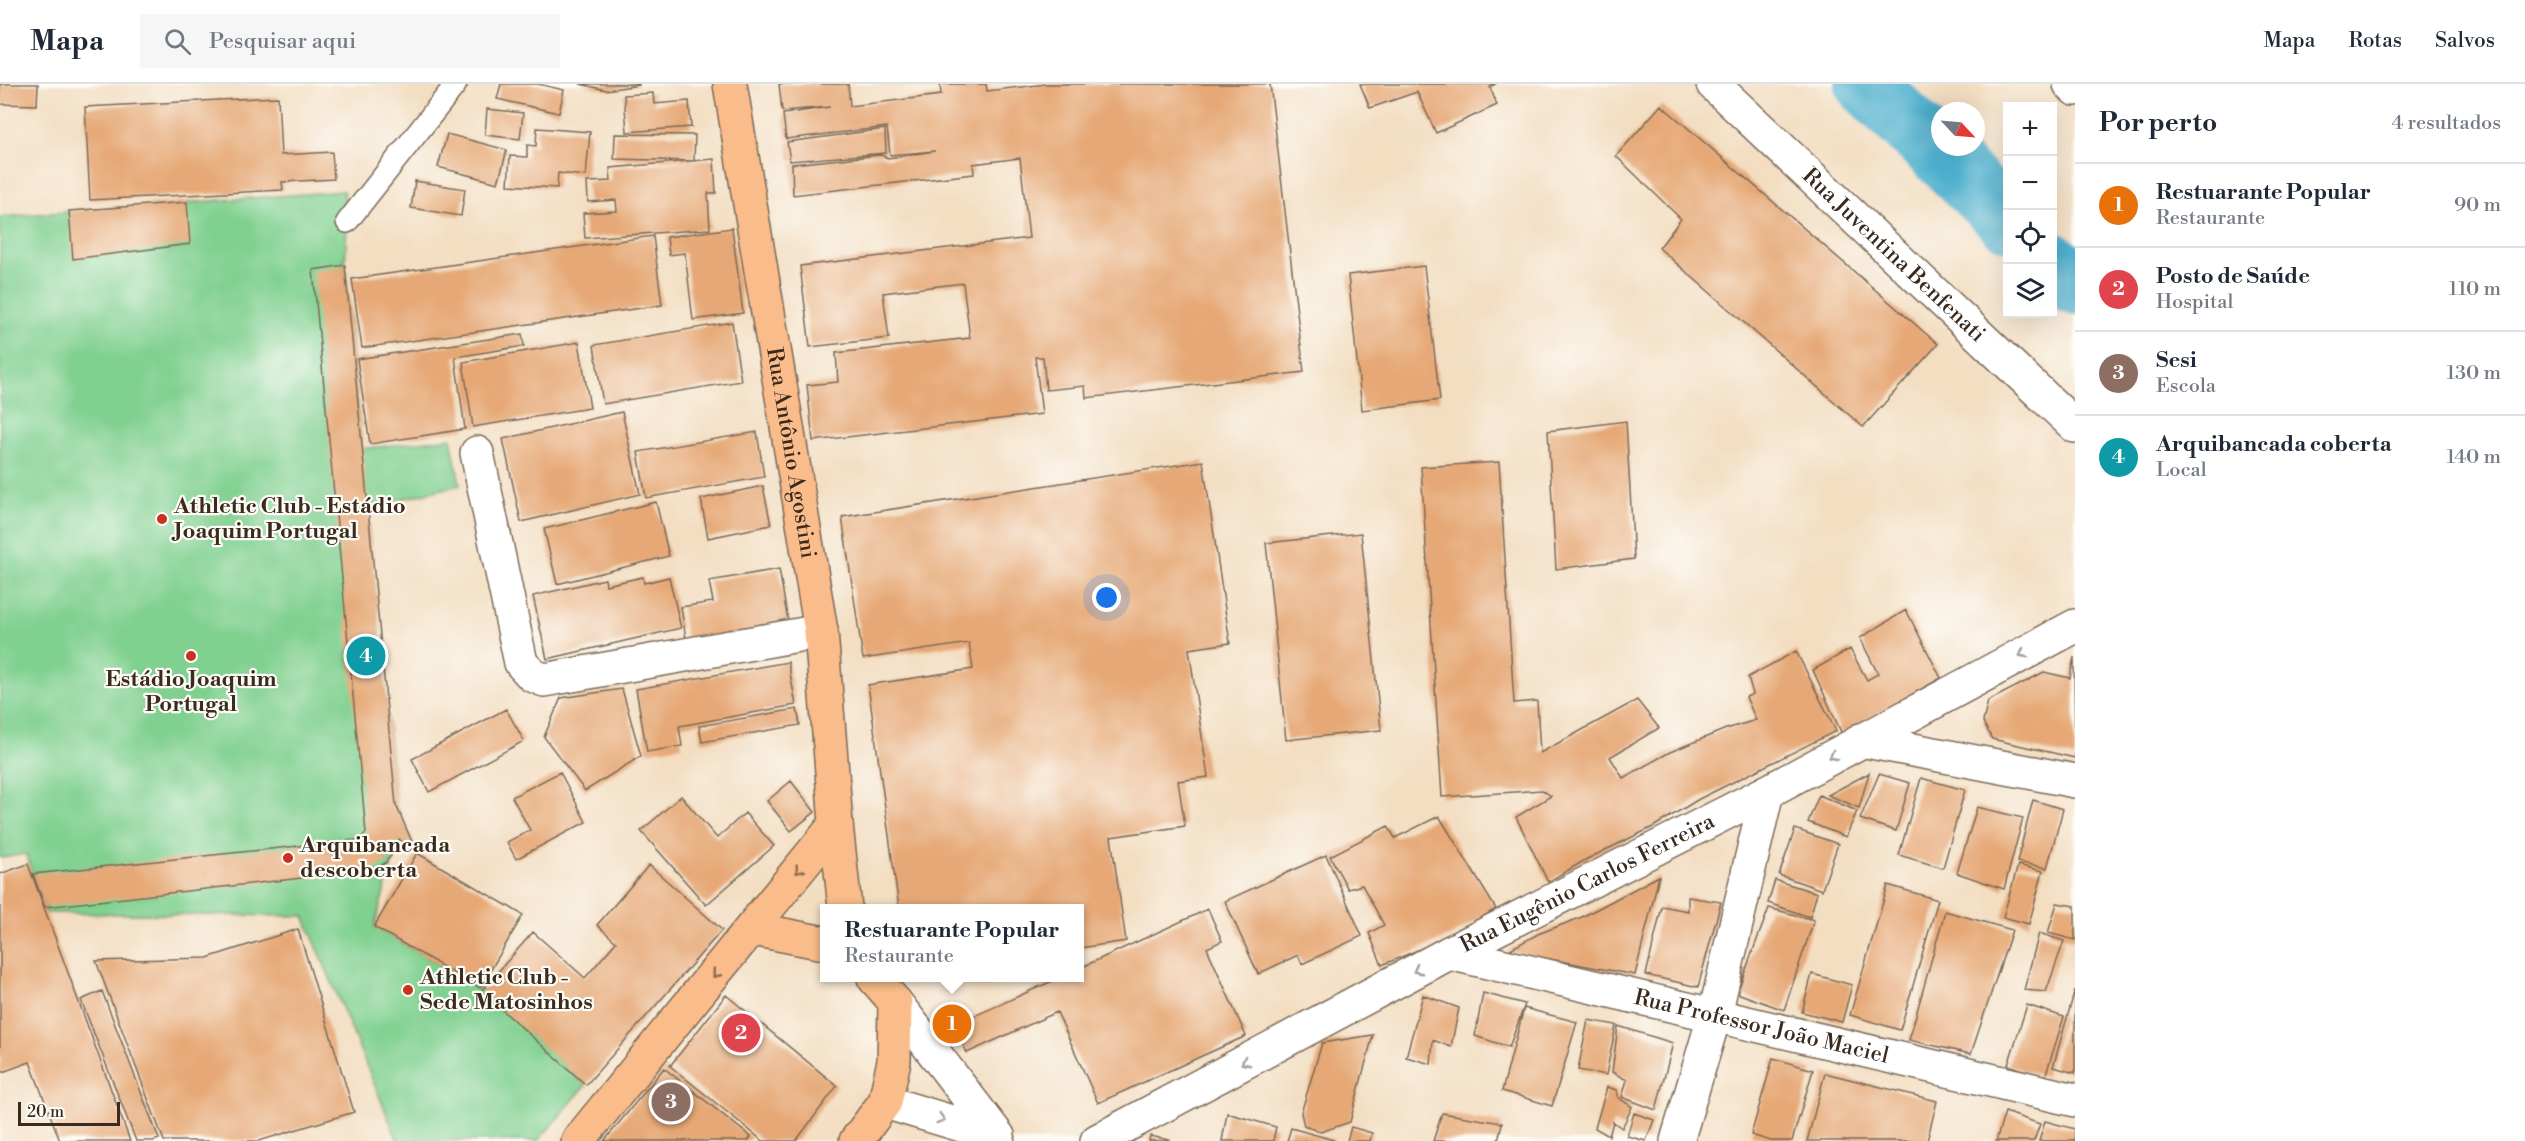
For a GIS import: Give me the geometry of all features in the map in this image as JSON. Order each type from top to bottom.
[{"type":"main road","name":"Rua Antônio Agostini","points":[[730,84],[821,632],[844,904]]},
{"type":"main road","points":[[578,1141],[753,929],[836,824]]},
{"type":"main road","points":[[753,929],[820,942]]},
{"type":"main road","points":[[856,1141],[885,1102],[894,1061],[885,990]]},
{"type":"street","name":"Rua Juventina Benfenati","points":[[1713,84],[1722,90],[2075,426]]},
{"type":"street","points":[[2070,84],[2075,89]]},
{"type":"street","points":[[477,453],[521,663],[532,675],[544,680],[821,632]]},
{"type":"street","name":"Rua Eugênio Carlos Ferreira","points":[[1097,1141],[1449,953],[1767,792],[2075,626]]},
{"type":"street","points":[[1861,740],[2075,781]]},
{"type":"street","points":[[1677,1141],[1715,1014],[1767,792]]},
{"type":"street","name":"Rua Professor João Maciel","points":[[1449,953],[2075,1100]]},
{"type":"street","points":[[885,990],[1003,1139]]},
{"type":"street","points":[[885,1102],[1003,1139]]},
{"type":"lane","points":[[347,222],[456,84]]},
{"type":"green space","name":"Athletic Club - Estádio Joaquim Portugal","points":[[344,191],[347,222],[345,265],[362,449],[451,438],[460,485],[367,507],[396,805],[417,853],[399,839],[374,927],[480,988],[586,1085],[538,1141],[398,1141],[304,916],[47,913],[26,854],[1,858],[0,856],[0,217]]},
{"type":"building","points":[[0,84],[38,84],[37,105],[0,104]]},
{"type":"building","points":[[501,84],[538,84],[564,90],[559,113],[497,99]]},
{"type":"building","points":[[580,84],[639,84],[639,85],[606,90]]},
{"type":"building","points":[[779,84],[848,84],[850,106],[941,95],[940,84],[986,84],[987,91],[1046,84],[1270,84],[1304,372],[1086,398],[1085,386],[1046,390],[1043,357],[1035,357],[1042,414],[813,441],[807,385],[838,382],[836,353],[970,338],[963,283],[883,293],[889,338],[810,347],[800,266],[1029,238],[1020,158],[973,164],[974,174],[793,195],[792,164],[881,155],[888,158],[935,151],[890,155],[887,127],[786,139],[783,114],[830,107],[782,111]]},
{"type":"building","points":[[1360,84],[1495,84],[1490,87],[1497,105],[1436,133],[1417,92],[1370,108]]},
{"type":"building","points":[[653,93],[654,104],[689,101],[691,127],[627,132],[624,95]]},
{"type":"building","points":[[278,97],[281,155],[332,152],[334,179],[282,182],[283,190],[90,200],[85,107]]},
{"type":"building","points":[[1661,105],[1938,344],[1863,427],[1659,248],[1681,219],[1616,156]]},
{"type":"building","points":[[487,109],[523,113],[520,139],[485,135]]},
{"type":"building","points":[[537,128],[590,132],[586,176],[558,173],[557,188],[508,185],[510,156],[527,157],[527,145],[536,146]]},
{"type":"building","points":[[885,129],[886,153],[790,161],[787,142]]},
{"type":"building","points":[[447,134],[507,150],[498,183],[438,167]]},
{"type":"building","points":[[615,134],[695,135],[694,161],[614,159]]},
{"type":"building","points":[[714,159],[716,193],[708,193],[710,229],[585,238],[583,213],[617,211],[616,200],[588,202],[587,182],[611,181],[610,168]]},
{"type":"building","points":[[415,181],[465,189],[461,216],[411,208]]},
{"type":"building","points":[[187,202],[190,244],[73,259],[69,211]]},
{"type":"building","points":[[732,228],[743,313],[693,320],[685,253],[669,255],[667,237]]},
{"type":"building","points":[[653,236],[662,305],[362,348],[352,279]]},
{"type":"building","points":[[345,265],[396,805],[417,853],[399,839],[394,852],[385,863],[373,870],[45,907],[33,874],[355,840],[366,833],[313,270]]},
{"type":"building","points":[[1424,266],[1440,400],[1362,410],[1348,275]]},
{"type":"building","points":[[732,322],[741,381],[603,404],[594,345]]},
{"type":"building","points":[[522,334],[524,346],[455,357],[465,429],[370,444],[357,359]]},
{"type":"building","points":[[579,342],[590,408],[473,427],[463,362]]},
{"type":"building","points":[[622,412],[640,494],[521,522],[503,439]]},
{"type":"building","points":[[1626,421],[1634,559],[1556,569],[1548,431]]},
{"type":"building","points":[[757,432],[764,477],[646,498],[638,452]]},
{"type":"building","points":[[1203,461],[1230,643],[1189,649],[1208,777],[1178,781],[1185,826],[1111,837],[1126,941],[1084,947],[1084,904],[898,904],[868,685],[973,669],[969,643],[863,659],[842,517]]},
{"type":"building","points":[[1499,462],[1514,703],[1537,701],[1540,753],[1637,700],[1659,728],[1610,757],[1623,778],[1670,752],[1726,729],[1756,720],[1746,697],[1753,694],[1748,677],[1796,651],[1836,731],[1699,799],[1653,827],[1587,859],[1548,882],[1516,817],[1551,796],[1542,790],[1442,797],[1421,467]]},
{"type":"building","points":[[763,486],[771,525],[708,538],[701,499]]},
{"type":"building","points":[[656,502],[669,556],[557,584],[544,529]]},
{"type":"building","points":[[1361,533],[1381,730],[1286,740],[1266,543]]},
{"type":"building","points":[[779,569],[789,627],[687,645],[681,607],[713,602],[709,581]]},
{"type":"building","points":[[643,577],[644,583],[669,577],[681,628],[547,659],[533,596],[605,579],[606,585]]},
{"type":"building","points":[[1906,610],[1941,678],[1842,734],[1813,670],[1850,649],[1867,680],[1878,674],[1860,638]]},
{"type":"building","points":[[2074,657],[2075,758],[1992,739],[1983,722],[1988,701],[2044,672],[2070,678]]},
{"type":"building","points":[[788,662],[796,705],[679,726],[682,746],[647,752],[636,689]]},
{"type":"building","points":[[622,689],[641,756],[585,791],[544,737],[561,698]]},
{"type":"building","points":[[506,709],[524,741],[429,792],[412,759]]},
{"type":"building","points":[[797,709],[800,725],[702,742],[699,726]]},
{"type":"building","points":[[560,772],[586,822],[516,859],[507,842],[530,830],[512,797]]},
{"type":"building","points":[[1869,773],[1859,808],[1828,795]]},
{"type":"building","points":[[1879,774],[1910,783],[1896,831],[1860,819]]},
{"type":"building","points":[[1921,778],[1965,790],[1943,868],[1899,855]]},
{"type":"building","points":[[791,781],[815,812],[791,831],[767,801]]},
{"type":"building","points":[[1819,795],[1857,811],[1846,837],[1808,822]]},
{"type":"building","points":[[681,796],[717,838],[745,813],[774,846],[706,905],[641,831]]},
{"type":"building","points":[[2033,800],[2063,809],[2047,868],[2017,862]]},
{"type":"building","points":[[1977,807],[2023,818],[2004,889],[1957,873]]},
{"type":"building","points":[[1439,816],[1496,909],[1451,936],[1382,965],[1369,933],[1384,925],[1362,885],[1348,889],[1330,856],[1388,826],[1395,838]]},
{"type":"building","points":[[1795,829],[1838,844],[1822,890],[1779,875]]},
{"type":"building","points":[[417,853],[523,915],[480,988],[374,927]]},
{"type":"building","points":[[1326,855],[1362,936],[1302,964],[1298,955],[1258,974],[1225,901]]},
{"type":"building","points":[[28,864],[130,1141],[60,1141],[30,1062],[0,1073],[0,874]]},
{"type":"building","points":[[649,865],[722,930],[586,1085],[481,991],[533,932],[585,978],[616,942],[597,925]]},
{"type":"building","points":[[2018,865],[2043,871],[2029,924],[2003,917]]},
{"type":"building","points":[[1659,876],[1635,975],[1507,951],[1538,934],[1582,917]]},
{"type":"building","points":[[1775,880],[1817,893],[1810,917],[1768,903]]},
{"type":"building","points":[[1888,885],[1938,900],[1900,1030],[1850,1015]]},
{"type":"building","points":[[1688,897],[1721,902],[1698,987],[1646,975],[1662,906],[1688,911]]},
{"type":"building","points":[[2057,903],[2075,906],[2075,940],[2048,933]]},
{"type":"building","points":[[1769,908],[1814,920],[1784,1010],[1737,993]]},
{"type":"building","points":[[1208,909],[1222,941],[1207,948],[1246,1036],[1098,1103],[1057,1012],[967,1053],[954,1025],[1050,982],[1084,982],[1084,966]]},
{"type":"building","points":[[1945,911],[2012,930],[1971,1054],[1909,1040]]},
{"type":"building","points":[[298,929],[354,1112],[259,1141],[164,1141],[96,961],[207,958]]},
{"type":"building","points":[[2039,933],[2064,941],[2046,992],[2024,990]]},
{"type":"building","points":[[1812,974],[1852,985],[1842,1022],[1802,1012]]},
{"type":"building","points":[[2075,990],[2075,1073],[2053,1067]]},
{"type":"building","points":[[102,991],[159,1139],[136,1141],[81,1000]]},
{"type":"building","points":[[1483,993],[1525,1004],[1509,1047],[1475,1036]]},
{"type":"building","points":[[726,995],[837,1086],[796,1141],[763,1141],[670,1066]]},
{"type":"building","points":[[1423,995],[1459,1008],[1451,1047],[1433,1040],[1431,1064],[1406,1057]]},
{"type":"building","points":[[2027,1005],[2064,1017],[2045,1077],[2008,1065]]},
{"type":"building","points":[[1524,1008],[1577,1022],[1552,1106],[1502,1091]]},
{"type":"building","points":[[1588,1020],[1616,1025],[1606,1075],[1578,1070]]},
{"type":"building","points":[[1618,1026],[1673,1043],[1656,1110],[1622,1097],[1627,1080],[1612,1072]]},
{"type":"building","points":[[1373,1035],[1350,1122],[1321,1132],[1304,1126],[1301,1113],[1322,1043]]},
{"type":"building","points":[[1773,1058],[1813,1070],[1792,1141],[1771,1141],[1751,1135]]},
{"type":"building","points":[[664,1068],[751,1137],[748,1141],[604,1141]]},
{"type":"building","points":[[1825,1073],[1937,1101],[1927,1141],[1807,1141]]},
{"type":"building","points":[[1607,1087],[1617,1090],[1618,1097],[1632,1107],[1622,1128],[1613,1122],[1609,1136],[1595,1128]]},
{"type":"building","points":[[2005,1112],[2040,1124],[2034,1141],[1996,1141]]},
{"type":"building","points":[[1227,1113],[1276,1127],[1273,1141],[1222,1141]]},
{"type":"building","points":[[1442,1113],[1502,1123],[1498,1141],[1433,1141]]},
{"type":"building","points":[[1634,1113],[1654,1120],[1646,1141],[1627,1136]]},
{"type":"building","points":[[2045,1121],[2075,1129],[2075,1141],[2039,1141]]},
{"type":"building","points":[[1351,1127],[1372,1133],[1370,1141],[1347,1141]]},
{"type":"building","points":[[1291,1128],[1334,1140],[1334,1141],[1287,1141]]},
{"type":"building","points":[[1150,1136],[1170,1140],[1170,1141],[1149,1141]]},
{"type":"waterway","points":[[1866,84],[2003,215]]},
{"type":"waterway","points":[[2053,264],[2075,284]]},
{"type":"place","name":"Athletic Club - Estádio Joaquim Portugal","points":[[162,519]]},
{"type":"place","name":"Estádio Joaquim Portugal","points":[[191,656]]},
{"type":"place","name":"Arquibancada coberta","points":[[366,656]]},
{"type":"place","name":"Arquibancada descoberta","points":[[288,858]]},
{"type":"place","name":"Athletic Club - Sede Matosinhos","points":[[408,990]]},
{"type":"place","name":"Restuarante Popular","points":[[952,1024]]},
{"type":"place","name":"Posto de Saúde","points":[[741,1033]]},
{"type":"place","name":"Sesi","points":[[671,1102]]}]
